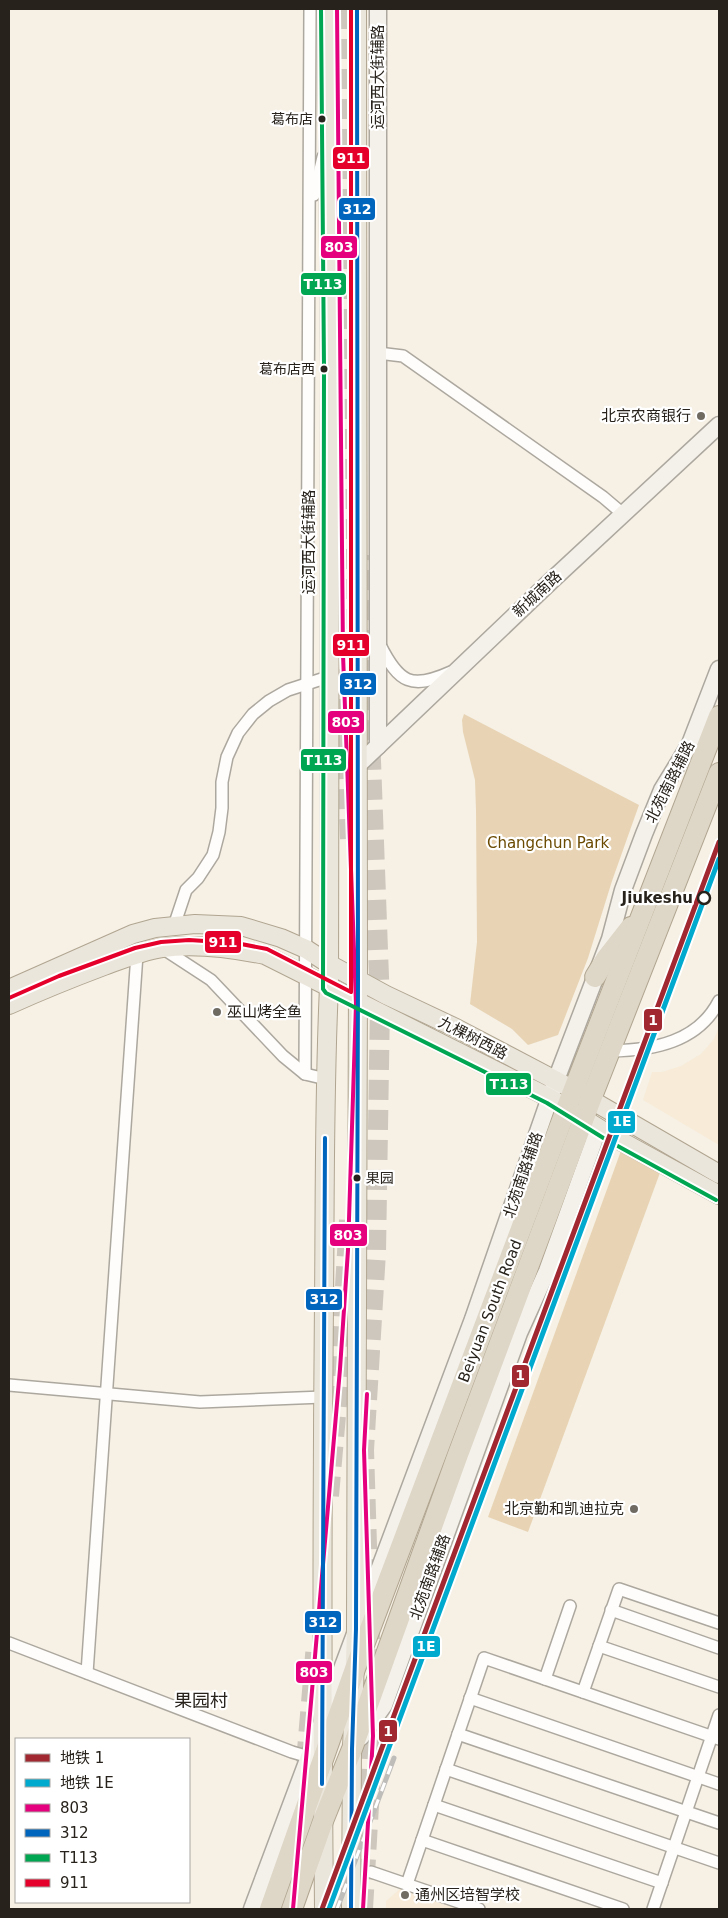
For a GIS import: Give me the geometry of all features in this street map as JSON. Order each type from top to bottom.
[{"type":"highway","name":"Beiyuan South Road","points":[[270,1909],[315,1759],[356,1666],[571,1099],[719,716]]},
{"type":"highway","name":"Beiyuan South Road","points":[[571,1099],[611,1052],[719,773]]},
{"type":"highway","points":[[595,977],[606,959],[646,908]]},
{"type":"highway","name":"Beiyuan South Road","points":[[292,1909],[584,1119],[571,1099]]},
{"type":"highway","points":[[489,1372],[519,1333]]},
{"type":"main road","points":[[324,1909],[323,1821],[315,1759],[322,1721],[326,1079],[329,987],[328,676],[330,367],[328,9]]},
{"type":"main road","points":[[351,1909],[352,1749],[356,1666],[358,979],[357,9]]},
{"type":"main road","name":"九棵树西路","points":[[9,989],[133,934],[155,928],[194,924],[241,926],[281,938],[306,949],[329,964],[386,995],[456,1028],[556,1080],[571,1099]]},
{"type":"main road","name":"九棵树西路","points":[[9,1005],[61,982],[137,954],[162,948],[190,946],[236,949],[265,955],[357,1002],[571,1099],[719,1174]]},
{"type":"main road","points":[[584,1119],[719,1195]]},
{"type":"street","name":"运河西大街辅路","points":[[305,1074],[310,9]]},
{"type":"street","name":"运河西大街辅路","points":[[378,9],[378,746]]},
{"type":"street","points":[[310,214],[329,134]]},
{"type":"street","points":[[378,353],[403,356],[603,497],[623,514]]},
{"type":"street","name":"新城南路","points":[[357,766],[719,425]]},
{"type":"street","points":[[378,642],[391,666],[404,679],[418,682],[434,680],[460,668]]},
{"type":"street","name":"北苑南路辅路","points":[[556,1080],[612,932],[623,890],[656,804],[690,744],[719,669]]},
{"type":"street","points":[[174,926],[186,890],[198,878],[212,855],[219,832],[222,808],[222,782],[227,757],[238,733],[252,714],[269,701],[288,690],[328,676]]},
{"type":"street","points":[[162,948],[212,980],[284,1056],[305,1074],[326,1079]]},
{"type":"street","points":[[87,1673],[137,954]]},
{"type":"street","points":[[611,1052],[640,1050],[673,1041],[706,1021],[719,1001]]},
{"type":"street","name":"北苑南路辅路","points":[[322,1721],[474,1319],[571,1099]]},
{"type":"street","name":"北苑南路辅路","points":[[352,1749],[384,1705],[519,1333],[547,1271],[594,1141],[584,1119]]},
{"type":"street","points":[[9,1385],[106,1392],[200,1402],[323,1397]]},
{"type":"street","points":[[583,1692],[619,1588],[719,1623]]},
{"type":"street","points":[[545,1679],[570,1606]]},
{"type":"street","points":[[611,1610],[719,1648]]},
{"type":"street","points":[[9,1643],[315,1759],[252,1909]]},
{"type":"street","points":[[599,1646],[719,1687]]},
{"type":"street","points":[[407,1884],[484,1658],[716,1738]]},
{"type":"street","points":[[470,1698],[719,1784]]},
{"type":"street","points":[[653,1909],[698,1777],[716,1738],[719,1715]]},
{"type":"street","points":[[458,1734],[719,1824]]},
{"type":"street","points":[[446,1769],[719,1863]]},
{"type":"street","points":[[434,1805],[662,1883]]},
{"type":"street","points":[[422,1840],[623,1909]]},
{"type":"street","points":[[371,1872],[479,1909]]},
{"type":"shaded area","points":[[719,1027],[719,1145],[643,1100],[652,1072],[662,1072],[681,1066],[701,1054],[714,1039]]},
{"type":"shaded area","name":"通州区培智学校","points":[[400,1889],[458,1909],[386,1909],[386,1901]]},
{"type":"green space","name":"Changchun Park","points":[[464,714],[639,805],[612,881],[588,958],[558,1035],[528,1045],[512,1029],[470,1004],[477,942],[476,810],[475,780],[463,732],[462,720]]},
{"type":"green space","points":[[622,1148],[661,1170],[528,1532],[488,1517]]},
{"type":"tunnel","points":[[337,9],[343,654],[350,839]]},
{"type":"tunnel","points":[[363,1909],[373,1736],[364,1450],[376,1252],[380,1004],[367,653],[366,555]]},
{"type":"tunnel","points":[[329,1496],[340,1369],[349,1220]]},
{"type":"tunnel","points":[[306,1762],[316,1644]]},
{"type":"railway","points":[[383,1767],[394,1734]]},
{"type":"railway","points":[[337,1909],[394,1758]]},
{"type":"metro line","name":"1","points":[[322,1909],[719,842]]},
{"type":"metro line","name":"1E","points":[[329,1909],[719,859]]},
{"type":"transit line","name":"T113","points":[[321,9],[324,367],[323,989],[326,993],[547,1103],[605,1139],[716,1200]]},
{"type":"transit line","name":"803","points":[[293,1909],[340,1369],[348,1250],[356,1004],[343,654],[337,9]]},
{"type":"transit line","name":"911","points":[[9,998],[59,976],[135,948],[161,942],[189,940],[236,943],[267,949],[351,992],[351,9]]},
{"type":"transit line","name":"312","points":[[351,1909],[352,1749],[356,1629],[358,979],[357,9]]},
{"type":"transit line","name":"312","points":[[322,1784],[325,1138]]},
{"type":"transit line","name":"803","points":[[363,1909],[373,1736],[364,1450],[367,1394]]},
{"type":"place","name":"葛布店","points":[[322,119]]},
{"type":"place","name":"葛布店西","points":[[324,369]]},
{"type":"place","name":"北京农商银行","points":[[701,416]]},
{"type":"place","name":"Jiukeshu","points":[[704,898]]},
{"type":"place","name":"巫山烤全鱼","points":[[217,1012]]},
{"type":"place","name":"果园","points":[[357,1178]]},
{"type":"place","name":"北京勤和凯迪拉克","points":[[634,1509]]},
{"type":"place","name":"通州区培智学校","points":[[405,1895]]},
{"type":"district","name":"果园村","points":[[201,1701]]}]
